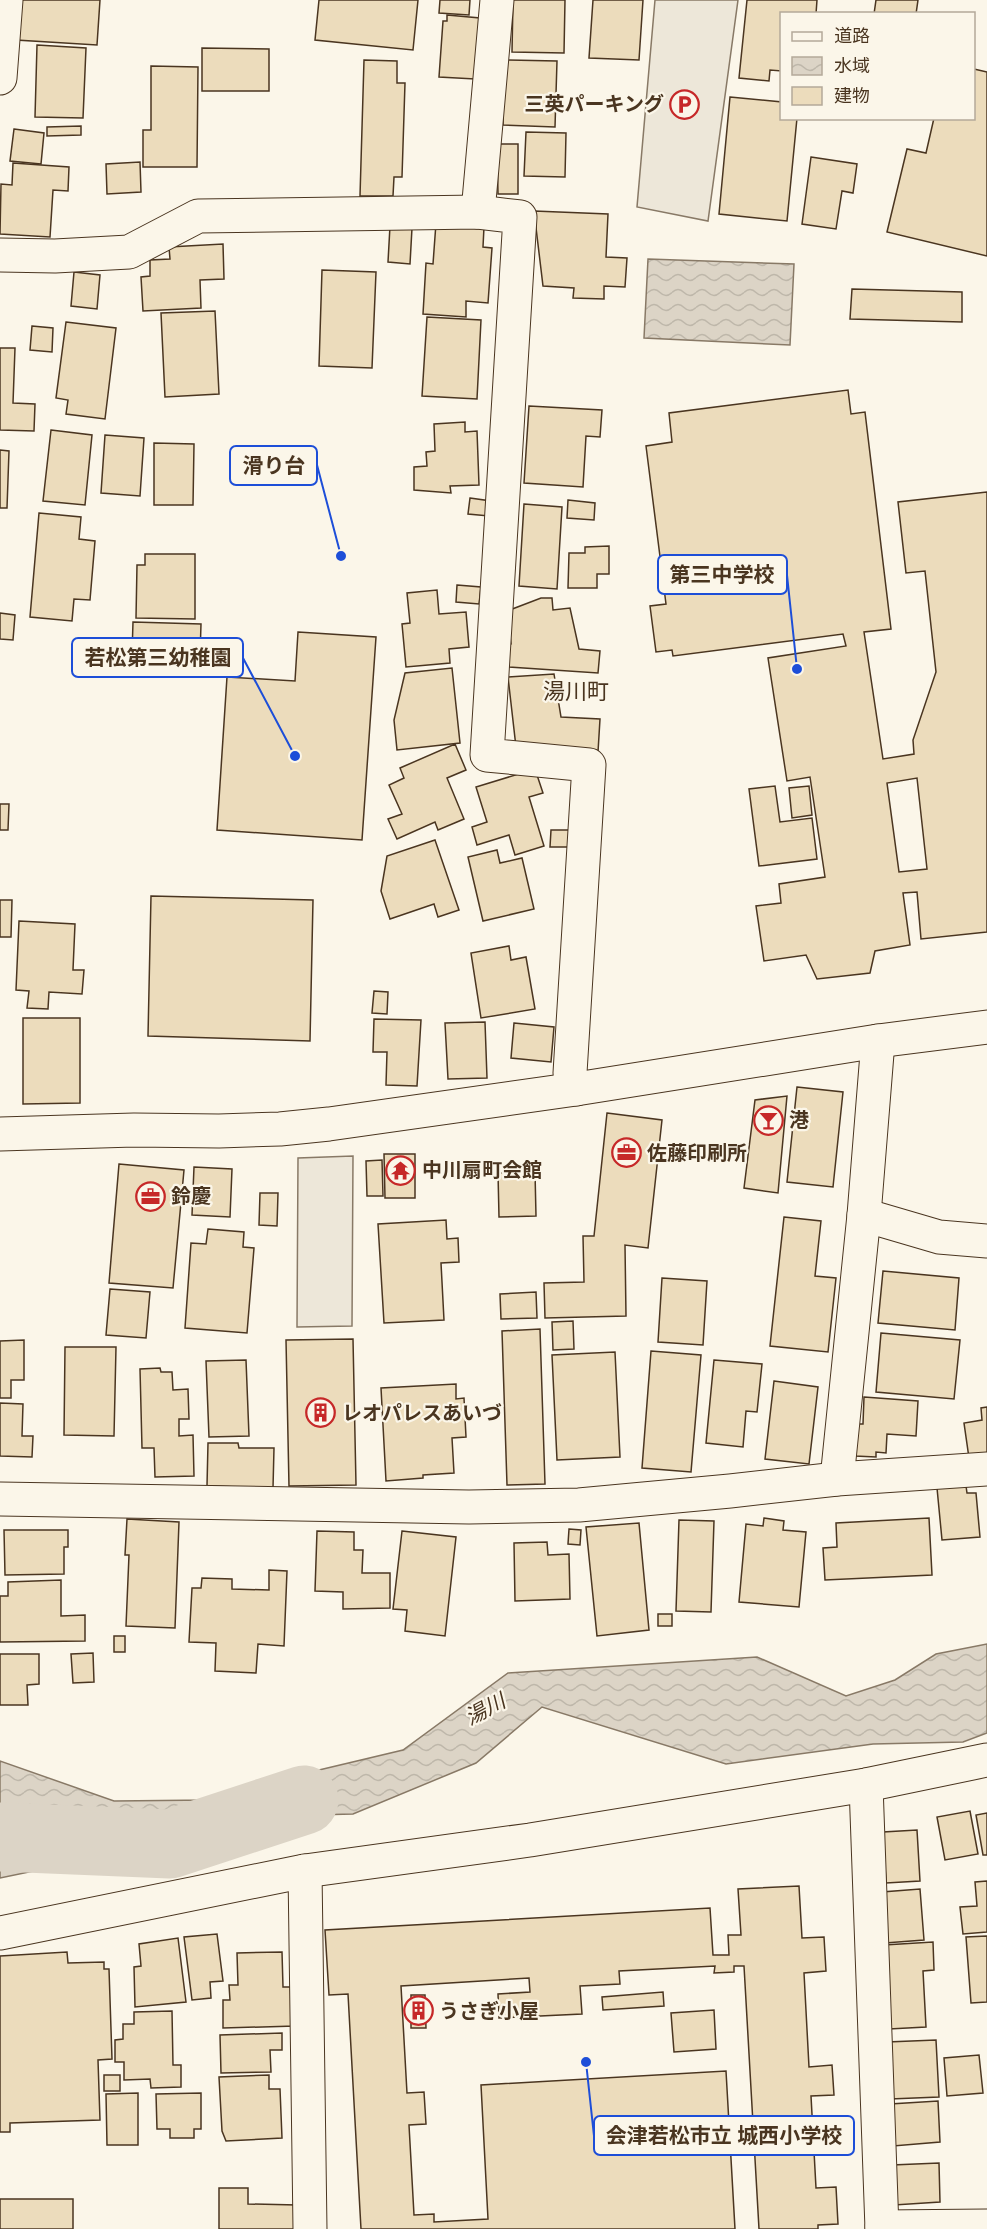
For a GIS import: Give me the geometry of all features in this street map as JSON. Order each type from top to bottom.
[{"type":"street","points":[[0,78],[6,0]]},
{"type":"street","points":[[478,212],[497,0]]},
{"type":"street","points":[[0,255],[55,256],[129,252],[198,216],[478,212],[520,217],[487,755],[589,765],[570,1073],[576,1089]]},
{"type":"street","points":[[0,1134],[280,1129],[408,1114],[987,1026]]},
{"type":"street","points":[[837,1479],[864,1215],[878,1041]]},
{"type":"street","points":[[864,1215],[939,1237],[987,1241]]},
{"type":"street","points":[[0,1499],[469,1507],[535,1506],[614,1502],[837,1479],[987,1469]]},
{"type":"street","points":[[0,1933],[305,1871],[530,1840],[866,1785],[987,1760]]},
{"type":"street","points":[[866,1785],[882,2228],[987,2226]]},
{"type":"street","points":[[305,1871],[310,2229]]},
{"type":"shaded area","name":"三英パーキング","points":[[655,0],[738,0],[708,221],[637,207]]},
{"type":"shaded area","points":[[353,1156],[352,1326],[297,1327],[298,1158]]},
{"type":"water","points":[[648,259],[794,264],[790,345],[644,338]]},
{"type":"water","points":[[987,1644],[987,1733],[963,1742],[873,1744],[726,1764],[542,1707],[476,1763],[353,1814],[313,1815],[214,1829],[0,1878],[0,1761],[114,1801],[209,1800],[298,1775],[403,1750],[508,1673],[757,1657],[846,1696],[895,1680],[936,1654]]},
{"type":"building","points":[[19,0],[100,0],[97,45],[16,40]]},
{"type":"building","points":[[319,0],[418,0],[413,50],[315,40]]},
{"type":"building","points":[[440,0],[470,0],[469,15],[439,13]]},
{"type":"building","points":[[513,0],[565,0],[564,53],[512,52]]},
{"type":"building","points":[[593,0],[643,0],[639,60],[589,58]]},
{"type":"building","points":[[747,0],[817,0],[816,12],[780,12],[780,71],[770,70],[769,81],[739,78]]},
{"type":"building","points":[[876,0],[918,0],[916,12],[874,12]]},
{"type":"building","points":[[447,15],[480,18],[475,79],[439,77],[443,21],[447,21]]},
{"type":"building","points":[[37,45],[86,48],[83,118],[35,117]]},
{"type":"building","points":[[202,48],[269,49],[269,91],[202,91]]},
{"type":"building","points":[[364,60],[397,61],[397,83],[405,83],[402,177],[394,177],[393,196],[360,196]]},
{"type":"building","points":[[504,60],[557,61],[555,127],[503,125]]},
{"type":"building","points":[[151,66],[198,67],[197,167],[143,167],[143,130],[151,130]]},
{"type":"building","points":[[975,69],[987,72],[987,256],[887,232],[907,149],[926,153],[934,120],[975,120]]},
{"type":"building","points":[[730,97],[780,102],[780,120],[797,120],[787,221],[719,214]]},
{"type":"building","points":[[81,126],[81,135],[47,136],[47,127]]},
{"type":"building","points":[[14,129],[44,133],[41,164],[10,161]]},
{"type":"building","points":[[526,132],[566,133],[565,177],[524,176]]},
{"type":"building","points":[[497,144],[518,144],[518,194],[498,194]]},
{"type":"building","points":[[811,157],[857,164],[853,193],[842,191],[836,229],[802,224]]},
{"type":"building","points":[[140,162],[141,192],[107,194],[106,164]]},
{"type":"building","points":[[13,163],[69,167],[68,191],[53,190],[50,237],[0,234],[1,184],[12,185]]},
{"type":"building","points":[[534,211],[608,214],[606,257],[627,258],[625,287],[604,286],[604,299],[573,298],[574,288],[543,286]]},
{"type":"building","points":[[436,223],[484,227],[483,247],[492,248],[488,303],[466,301],[466,317],[423,314],[426,263],[433,264]]},
{"type":"building","points":[[390,226],[412,228],[410,264],[388,262]]},
{"type":"building","points":[[223,244],[224,279],[200,280],[201,308],[143,311],[141,277],[150,276],[150,260],[170,259],[169,247]]},
{"type":"building","points":[[322,270],[376,272],[372,368],[319,366]]},
{"type":"building","points":[[74,272],[100,275],[97,309],[71,306]]},
{"type":"building","points":[[852,289],[962,292],[962,322],[850,319]]},
{"type":"building","points":[[215,311],[219,394],[165,397],[161,313]]},
{"type":"building","points":[[427,317],[481,320],[477,399],[422,396]]},
{"type":"building","points":[[66,322],[116,328],[105,419],[66,414],[68,400],[56,398]]},
{"type":"building","points":[[32,326],[53,328],[52,352],[30,350]]},
{"type":"building","points":[[0,348],[15,348],[13,403],[35,404],[34,431],[0,430]]},
{"type":"building","points":[[848,390],[851,414],[865,412],[891,629],[864,632],[883,759],[914,754],[913,740],[936,672],[925,571],[906,573],[898,502],[987,492],[987,932],[921,939],[917,892],[903,893],[910,945],[875,951],[870,973],[817,979],[806,955],[764,961],[756,906],[781,903],[779,884],[825,877],[810,777],[787,781],[768,658],[846,646],[843,634],[673,656],[672,650],[656,652],[650,606],[666,604],[646,446],[672,442],[669,413]],"holes":[[[917,778],[927,869],[899,872],[887,783]]]},
{"type":"building","points":[[529,406],[602,410],[600,437],[586,436],[583,487],[524,483]]},
{"type":"building","points":[[465,422],[465,432],[477,431],[479,485],[450,486],[451,493],[414,490],[414,467],[427,466],[426,452],[435,451],[434,424]]},
{"type":"building","points":[[51,430],[92,435],[85,505],[43,501]]},
{"type":"building","points":[[105,435],[144,438],[140,496],[101,493]]},
{"type":"building","points":[[154,443],[194,444],[193,505],[154,505]]},
{"type":"building","points":[[0,450],[9,451],[7,508],[0,508]]},
{"type":"building","points":[[470,498],[491,501],[489,516],[468,514]]},
{"type":"building","points":[[568,500],[595,503],[594,520],[567,518]]},
{"type":"building","points":[[524,504],[562,507],[557,589],[519,586]]},
{"type":"building","points":[[39,513],[81,517],[79,539],[95,541],[90,600],[74,599],[72,621],[30,617]]},
{"type":"building","points":[[609,546],[609,574],[597,574],[597,588],[568,588],[569,553],[585,553],[585,547]]},
{"type":"building","points":[[145,554],[195,554],[195,619],[136,618],[137,565],[145,565]]},
{"type":"building","points":[[457,585],[481,587],[479,604],[456,602]]},
{"type":"building","points":[[437,590],[439,614],[466,612],[469,647],[449,649],[450,663],[406,667],[402,624],[410,623],[407,593]]},
{"type":"building","points":[[541,598],[552,598],[553,610],[570,608],[579,649],[600,651],[598,673],[509,667],[505,645],[511,644],[507,611]]},
{"type":"building","points":[[0,613],[15,615],[13,640],[0,639]]},
{"type":"building","points":[[133,622],[201,624],[200,656],[132,654]]},
{"type":"building","points":[[298,632],[376,637],[362,840],[217,830],[227,677],[295,681]]},
{"type":"building","points":[[452,668],[460,743],[397,750],[394,720],[405,673]]},
{"type":"building","points":[[554,674],[561,717],[600,719],[598,752],[516,747],[508,677]]},
{"type":"building","points":[[455,744],[466,770],[447,778],[464,819],[438,830],[435,822],[397,839],[388,819],[402,814],[389,785],[404,778],[400,768]]},
{"type":"building","points":[[535,769],[543,793],[529,797],[544,846],[515,855],[509,835],[477,845],[472,827],[487,822],[476,787]]},
{"type":"building","points":[[775,786],[780,822],[812,818],[817,859],[759,866],[749,789]]},
{"type":"building","points":[[809,786],[812,815],[792,818],[789,788]]},
{"type":"building","points":[[0,804],[9,804],[8,830],[0,830]]},
{"type":"building","points":[[551,830],[571,830],[570,847],[550,847]]},
{"type":"building","points":[[435,840],[459,910],[438,917],[434,904],[390,919],[381,891],[387,856]]},
{"type":"building","points":[[497,850],[500,863],[522,858],[534,909],[483,921],[468,857]]},
{"type":"building","points":[[151,896],[313,900],[310,1041],[148,1036]]},
{"type":"building","points":[[0,900],[12,900],[11,937],[0,937]]},
{"type":"building","points":[[19,921],[75,924],[73,970],[84,970],[82,994],[49,992],[48,1009],[27,1008],[29,991],[16,990]]},
{"type":"building","points":[[509,946],[511,960],[526,957],[535,1009],[481,1018],[471,953]]},
{"type":"building","points":[[374,991],[388,992],[387,1014],[372,1013]]},
{"type":"building","points":[[23,1018],[80,1018],[80,1103],[23,1104]]},
{"type":"building","points":[[374,1019],[421,1020],[417,1086],[386,1085],[387,1052],[373,1052]]},
{"type":"building","points":[[485,1022],[487,1078],[448,1079],[445,1023]]},
{"type":"building","points":[[514,1023],[554,1027],[551,1062],[511,1058]]},
{"type":"building","points":[[797,1087],[843,1092],[833,1187],[787,1182]]},
{"type":"building","points":[[787,1096],[778,1193],[744,1188],[755,1100]]},
{"type":"building","points":[[607,1113],[662,1120],[648,1248],[625,1245],[626,1316],[545,1318],[544,1283],[584,1282],[583,1236],[594,1236]]},
{"type":"building","points":[[384,1154],[415,1154],[415,1198],[385,1198]]},
{"type":"building","points":[[382,1160],[383,1196],[367,1196],[366,1161]]},
{"type":"building","points":[[119,1164],[184,1170],[173,1288],[109,1283]]},
{"type":"building","points":[[194,1167],[232,1169],[230,1217],[192,1215]]},
{"type":"building","points":[[535,1172],[536,1216],[499,1217],[498,1173]]},
{"type":"building","points":[[260,1193],[278,1193],[277,1226],[259,1225]]},
{"type":"building","points":[[784,1217],[821,1221],[815,1276],[836,1278],[828,1352],[770,1346]]},
{"type":"building","points":[[446,1220],[447,1239],[458,1238],[459,1262],[441,1263],[444,1320],[384,1323],[378,1224]]},
{"type":"building","points":[[208,1229],[244,1232],[243,1247],[254,1248],[247,1333],[185,1328],[191,1243],[206,1244]]},
{"type":"building","points":[[883,1271],[959,1278],[955,1330],[878,1323]]},
{"type":"building","points":[[662,1278],[707,1281],[703,1345],[658,1342]]},
{"type":"building","points":[[110,1289],[150,1292],[146,1338],[106,1335]]},
{"type":"building","points":[[536,1292],[537,1318],[501,1319],[500,1294]]},
{"type":"building","points":[[573,1321],[574,1349],[553,1350],[552,1322]]},
{"type":"building","points":[[540,1329],[545,1484],[507,1485],[502,1331]]},
{"type":"building","points":[[881,1333],[960,1340],[954,1399],[876,1392]]},
{"type":"building","name":"レオパレスあいづ","points":[[353,1339],[356,1485],[289,1486],[286,1340]]},
{"type":"building","points":[[24,1340],[24,1380],[11,1380],[11,1398],[0,1398],[0,1341]]},
{"type":"building","points":[[65,1347],[116,1347],[114,1436],[64,1435]]},
{"type":"building","points":[[651,1351],[701,1355],[691,1472],[642,1468]]},
{"type":"building","points":[[615,1352],[620,1457],[557,1460],[552,1355]]},
{"type":"building","points":[[246,1360],[249,1436],[209,1437],[206,1361]]},
{"type":"building","points":[[714,1360],[762,1364],[757,1412],[746,1411],[743,1447],[706,1443]]},
{"type":"building","points":[[160,1368],[161,1372],[172,1372],[173,1390],[188,1389],[189,1419],[179,1419],[179,1436],[193,1435],[194,1476],[155,1477],[154,1448],[142,1448],[140,1369]]},
{"type":"building","points":[[774,1381],[818,1387],[809,1464],[765,1459]]},
{"type":"building","points":[[456,1384],[456,1399],[464,1398],[466,1437],[452,1438],[454,1473],[386,1481],[381,1388]]},
{"type":"building","points":[[864,1397],[918,1401],[916,1436],[887,1434],[886,1453],[876,1452],[876,1457],[855,1456],[857,1424],[863,1424]]},
{"type":"building","points":[[0,1403],[23,1404],[22,1436],[33,1436],[32,1457],[0,1456]]},
{"type":"building","points":[[987,1407],[987,1455],[969,1458],[964,1423],[982,1420],[981,1408]]},
{"type":"building","points":[[208,1443],[238,1443],[239,1448],[274,1448],[273,1488],[207,1486]]},
{"type":"building","points":[[966,1486],[967,1493],[976,1493],[980,1537],[942,1540],[937,1488]]},
{"type":"building","points":[[764,1518],[784,1521],[783,1530],[806,1532],[799,1607],[739,1602],[746,1524],[763,1526]]},
{"type":"building","points":[[929,1518],[932,1575],[825,1580],[823,1548],[837,1547],[836,1523]]},
{"type":"building","points":[[127,1519],[179,1522],[175,1628],[126,1626],[129,1555],[125,1555]]},
{"type":"building","points":[[679,1520],[714,1521],[711,1612],[676,1611]]},
{"type":"building","points":[[639,1523],[649,1630],[597,1636],[586,1527]]},
{"type":"building","points":[[569,1529],[581,1530],[580,1545],[568,1544]]},
{"type":"building","points":[[4,1530],[68,1530],[68,1547],[64,1547],[64,1574],[5,1575]]},
{"type":"building","points":[[317,1531],[354,1532],[354,1550],[363,1550],[362,1573],[390,1573],[390,1608],[343,1609],[343,1592],[315,1591]]},
{"type":"building","points":[[402,1531],[456,1537],[445,1636],[405,1631],[407,1610],[393,1609]]},
{"type":"building","points":[[547,1542],[548,1555],[569,1554],[570,1599],[515,1601],[514,1543]]},
{"type":"building","points":[[269,1570],[287,1571],[284,1646],[258,1644],[256,1673],[215,1671],[216,1643],[189,1642],[192,1588],[201,1588],[202,1578],[232,1579],[232,1589],[269,1590]]},
{"type":"building","points":[[61,1580],[61,1616],[85,1615],[85,1641],[0,1642],[0,1596],[8,1596],[8,1582]]},
{"type":"building","points":[[658,1614],[672,1614],[672,1626],[658,1626]]},
{"type":"building","points":[[114,1636],[125,1636],[125,1652],[114,1652]]},
{"type":"building","points":[[93,1653],[94,1682],[73,1683],[71,1654]]},
{"type":"building","points":[[0,1654],[39,1654],[39,1684],[27,1685],[28,1705],[0,1705]]},
{"type":"building","points":[[970,1811],[978,1854],[945,1860],[937,1817]]},
{"type":"building","points":[[987,1813],[987,1855],[983,1855],[976,1815]]},
{"type":"building","points":[[917,1830],[920,1881],[886,1883],[883,1832]]},
{"type":"building","points":[[987,1881],[987,1932],[963,1934],[960,1907],[977,1906],[975,1882]]},
{"type":"building","points":[[799,1886],[802,1938],[824,1937],[826,1971],[804,1973],[809,2067],[832,2065],[834,2095],[811,2096],[816,2188],[836,2187],[838,2224],[818,2225],[818,2229],[759,2229],[744,1966],[734,1966],[734,1972],[714,1973],[715,1966],[619,1971],[620,1984],[580,1986],[582,2014],[499,2018],[498,1994],[530,1992],[529,1978],[401,1986],[407,2093],[424,2092],[426,2124],[409,2125],[414,2215],[434,2214],[434,2222],[488,2219],[481,2085],[726,2071],[735,2229],[361,2229],[348,1994],[329,1995],[325,1930],[710,1908],[713,1955],[729,1955],[728,1935],[741,1935],[738,1889]]},
{"type":"building","points":[[920,1889],[924,1940],[885,1943],[882,1892]]},
{"type":"building","points":[[217,1934],[223,1981],[210,1982],[211,1998],[192,2000],[184,1937]]},
{"type":"building","points":[[987,1936],[987,2002],[971,2003],[966,1937]]},
{"type":"building","points":[[178,1938],[186,2002],[135,2007],[134,1967],[141,1966],[139,1944]]},
{"type":"building","points":[[933,1942],[934,1970],[923,1971],[926,2027],[889,2029],[884,1945]]},
{"type":"building","points":[[67,1952],[68,1963],[104,1962],[104,1969],[109,1969],[112,2059],[98,2060],[100,2120],[10,2123],[10,2132],[0,2132],[0,1956]]},
{"type":"building","points":[[282,1952],[283,1987],[294,1987],[295,2026],[223,2028],[223,2000],[230,2000],[229,1985],[238,1985],[237,1953]]},
{"type":"building","points":[[663,1992],[664,2006],[603,2010],[602,1997]]},
{"type":"building","name":"うさぎ小屋","points":[[411,1995],[425,1995],[426,2028],[411,2028]]},
{"type":"building","points":[[714,2010],[716,2049],[674,2052],[671,2013]]},
{"type":"building","points":[[172,2011],[173,2065],[181,2065],[181,2087],[151,2088],[150,2079],[124,2080],[124,2062],[115,2062],[115,2040],[123,2039],[123,2024],[134,2024],[134,2012]]},
{"type":"building","points":[[282,2033],[282,2050],[270,2050],[271,2072],[221,2073],[220,2035]]},
{"type":"building","points":[[936,2040],[939,2097],[890,2099],[887,2042]]},
{"type":"building","points":[[979,2055],[983,2093],[947,2096],[944,2058]]},
{"type":"building","points":[[104,2075],[120,2075],[120,2091],[104,2091]]},
{"type":"building","points":[[269,2075],[269,2089],[280,2089],[282,2138],[226,2141],[222,2131],[219,2077]]},
{"type":"building","points":[[138,2093],[138,2145],[107,2145],[106,2094]]},
{"type":"building","points":[[201,2093],[201,2129],[194,2129],[194,2138],[170,2138],[170,2129],[157,2129],[156,2094]]},
{"type":"building","points":[[938,2101],[940,2142],[893,2146],[890,2104]]},
{"type":"building","points":[[939,2163],[940,2202],[894,2205],[892,2165]]},
{"type":"building","points":[[219,2188],[248,2188],[248,2204],[297,2205],[297,2229],[219,2229]]},
{"type":"building","points":[[0,2199],[73,2199],[73,2229],[0,2229]]},
{"type":"waterway","name":"湯川","points":[[0,1837],[170,1844],[304,1800]]},
{"type":"place","name":"三英パーキング","points":[[685,104]]},
{"type":"place","name":"滑り台","points":[[341,556]]},
{"type":"place","name":"第三中学校","points":[[797,669]]},
{"type":"place","name":"若松第三幼稚園","points":[[295,756]]},
{"type":"place","name":"港","points":[[768,1120]]},
{"type":"place","name":"佐藤印刷所","points":[[626,1153]]},
{"type":"place","name":"中川扇町会館","points":[[401,1170]]},
{"type":"place","name":"鈴慶","points":[[150,1196]]},
{"type":"place","name":"レオパレスあいづ","points":[[321,1413]]},
{"type":"place","name":"うさぎ小屋","points":[[418,2011]]},
{"type":"place","name":"会津若松市立 城西小学校","points":[[586,2062]]},
{"type":"district","name":"湯川町","points":[[576,691]]}]
